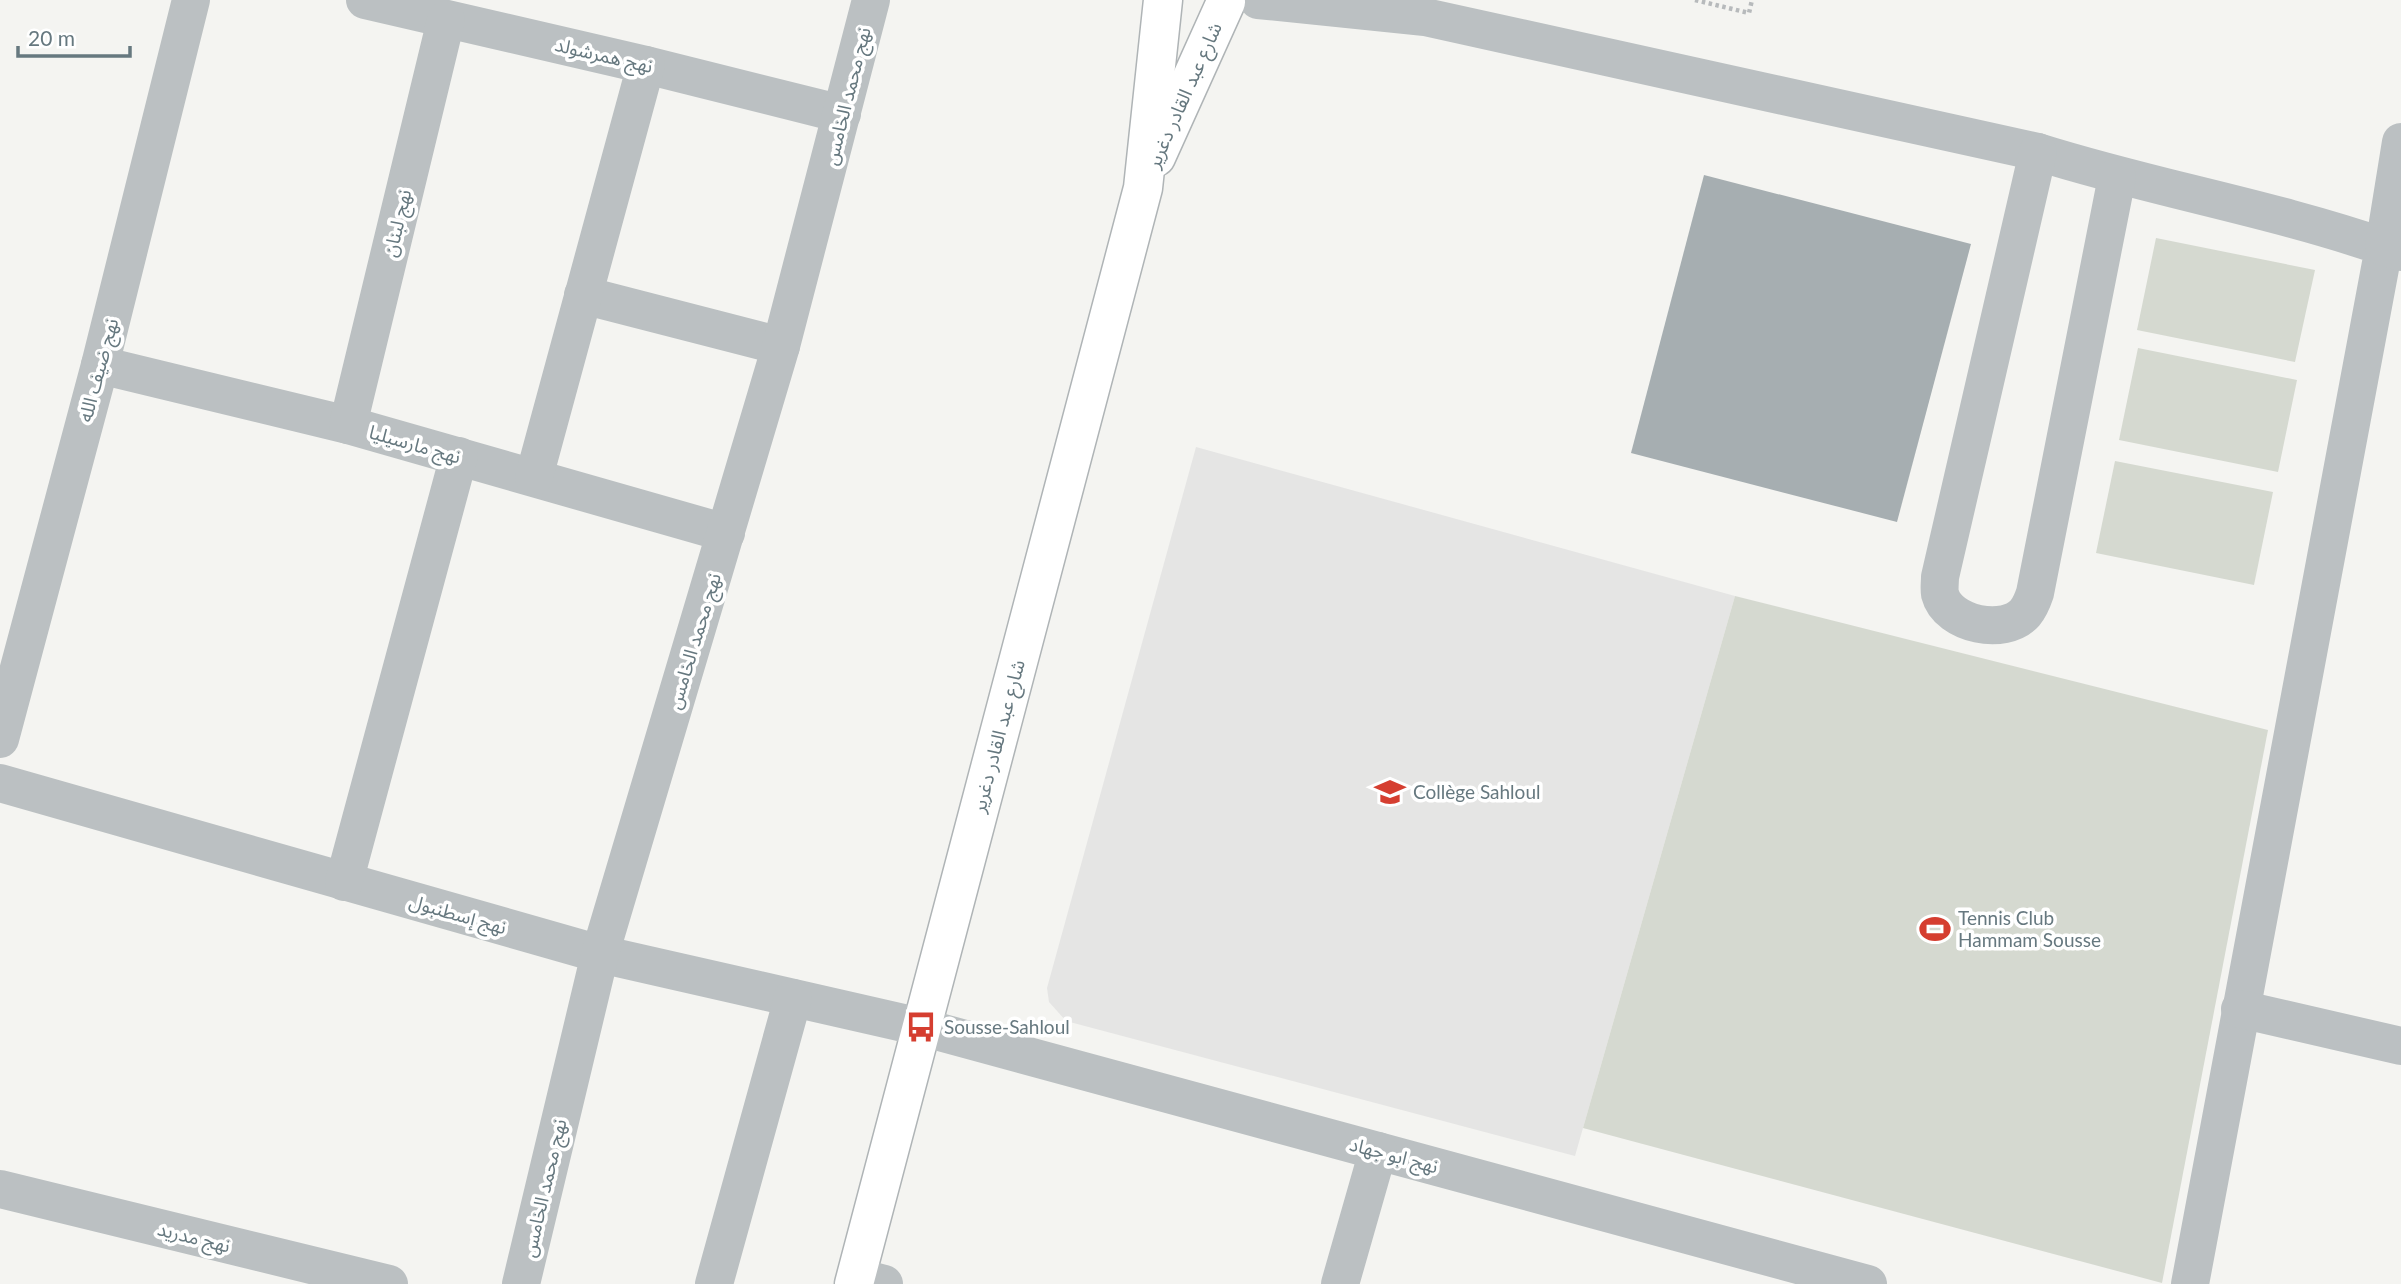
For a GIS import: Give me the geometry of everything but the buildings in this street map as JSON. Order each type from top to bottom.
[{"type":"main road","name":"شارع عبد القادر دغرير","points":[[865,1282],[920,1027],[1143,188],[1163,0]]},
{"type":"main road","points":[[1186,0],[1204,5],[1239,1]]},
{"type":"main road","name":"شارع عبد القادر دغرير","points":[[1143,188],[1239,1]]},
{"type":"street","name":"نهج ضيف الله","points":[[0,739],[14,628],[100,365],[191,0]]},
{"type":"street","name":"نهج همرشولد","points":[[365,0],[472,16],[646,65],[842,114]]},
{"type":"street","name":"نهج محمد الخامس","points":[[521,1284],[600,954],[781,346],[872,0]]},
{"type":"street","points":[[1391,0],[1425,17]]},
{"type":"street","points":[[1239,1],[1425,17],[2038,152],[2117,177],[2339,232],[2392,250]]},
{"type":"street","name":"نهج لبنان","points":[[348,425],[472,16]]},
{"type":"street","points":[[534,477],[646,65]]},
{"type":"street","points":[[2190,1284],[2240,1009],[2392,250],[2401,142]]},
{"type":"street","points":[[2038,152],[1940,577],[1940,594],[1948,606],[1959,616],[1978,623],[2007,624],[2026,612],[2035,593],[2117,177]]},
{"type":"street","points":[[583,295],[781,346]]},
{"type":"street","name":"نهج مارسيليا","points":[[100,365],[348,425],[726,533]]},
{"type":"street","points":[[344,882],[459,456]]},
{"type":"street","name":"نهج إسطنبول","points":[[0,783],[600,954],[920,1027]]},
{"type":"street","points":[[714,1284],[793,998]]},
{"type":"street","points":[[2240,1009],[2401,1046]]},
{"type":"street","name":"نهج ابو جهاد","points":[[920,1027],[1868,1284]]},
{"type":"street","points":[[1340,1284],[1378,1151]]},
{"type":"street","name":"نهج مدريد","points":[[0,1189],[389,1284]]},
{"type":"path","points":[[1695,0],[1749,13],[1752,0]]},
{"type":"shaded area","points":[[2156,238],[2315,270],[2295,362],[2137,330]]},
{"type":"shaded area","points":[[2138,348],[2297,380],[2278,472],[2119,440]]},
{"type":"shaded area","name":"Collège Sahloul","points":[[1196,447],[1735,596],[1575,1156],[1066,1021],[1049,1002],[1047,988]]},
{"type":"shaded area","points":[[2115,461],[2273,492],[2254,585],[2096,553]]},
{"type":"shaded area","name":"Tennis Club Hammam Sousse","points":[[1735,596],[2268,730],[2162,1283],[1583,1128]]},
{"type":"place","name":"Collège Sahloul","points":[[1390,792]]},
{"type":"place","name":"Tennis Club Hammam Sousse","points":[[1935,929]]},
{"type":"place","name":"Sousse-Sahloul","points":[[921,1027]]}]
